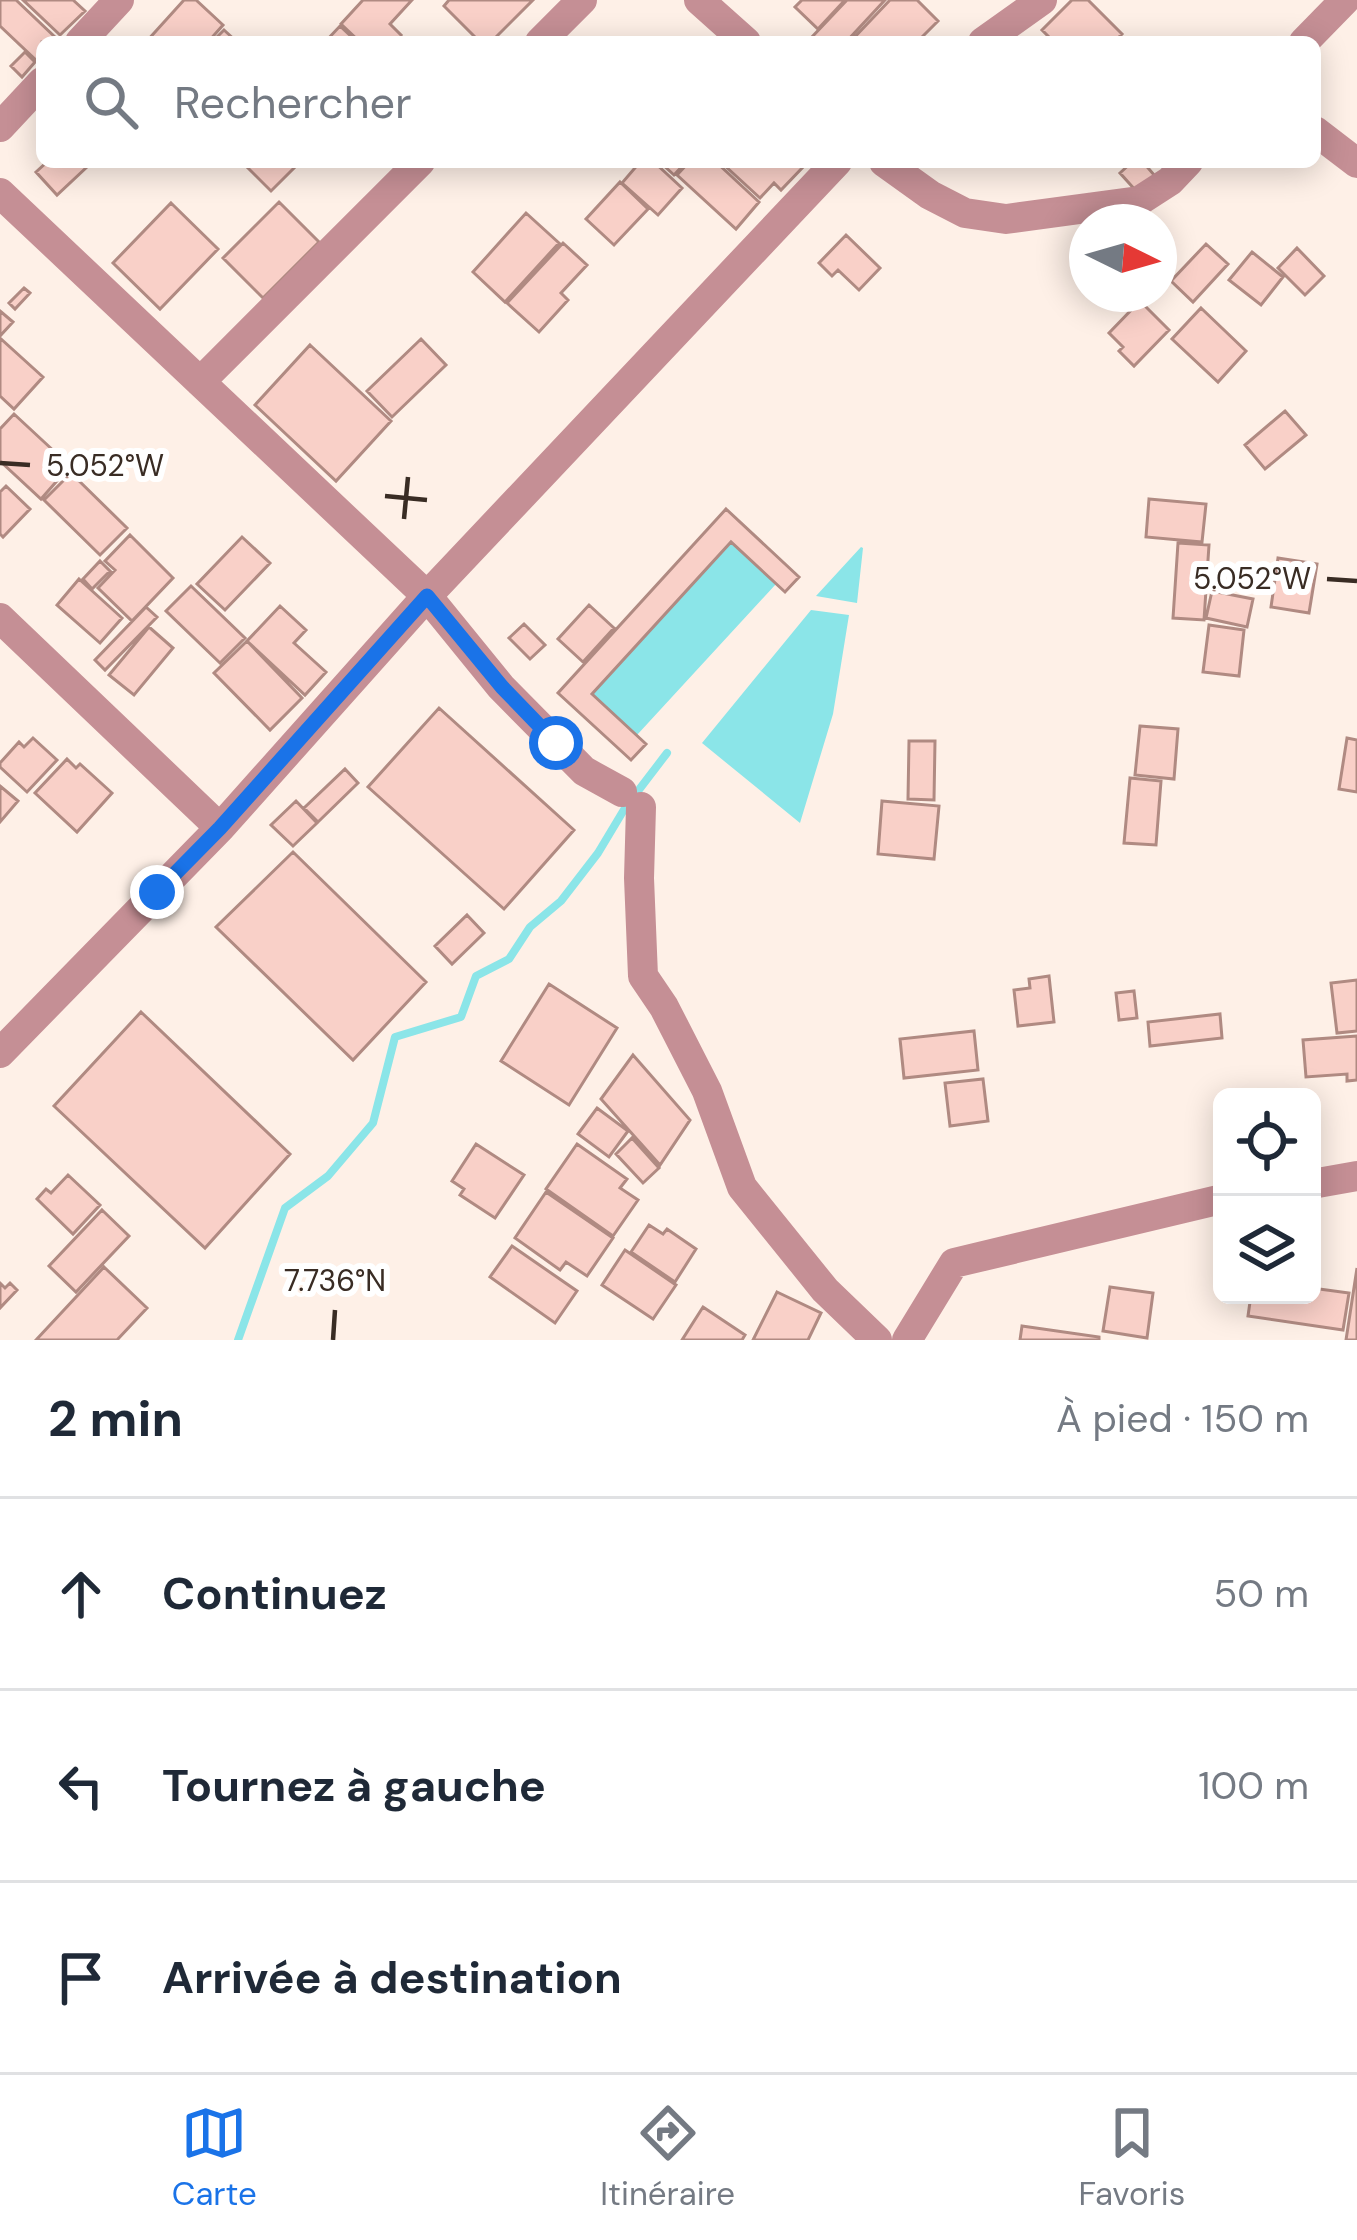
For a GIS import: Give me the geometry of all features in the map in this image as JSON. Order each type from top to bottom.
[{"type":"street","points":[[86,36],[119,0]]},
{"type":"street","points":[[546,36],[582,0]]},
{"type":"street","points":[[699,0],[739,36]]},
{"type":"street","points":[[991,36],[1042,0]]},
{"type":"street","points":[[1310,36],[1345,0]]},
{"type":"street","points":[[0,128],[36,89]]},
{"type":"street","points":[[1321,136],[1357,163]]},
{"type":"street","points":[[200,382],[414,168]]},
{"type":"street","points":[[0,1053],[220,828],[427,596],[832,168]]},
{"type":"street","points":[[892,168],[965,213],[1006,219],[1139,201],[1182,168]]},
{"type":"street","points":[[0,193],[427,596],[502,687],[584,771],[632,799],[643,976],[664,1006],[707,1090],[742,1187],[825,1290],[877,1340]]},
{"type":"street","points":[[0,617],[220,828]]},
{"type":"street","points":[[1321,1182],[1357,1176]]},
{"type":"street","points":[[907,1340],[954,1263],[1213,1201]]},
{"type":"water","points":[[731,542],[776,584],[637,735],[592,694]]},
{"type":"water","points":[[861,547],[857,603],[816,596]]},
{"type":"water","points":[[811,610],[849,615],[833,714],[800,823],[702,743]]},
{"type":"building","points":[[0,0],[16,0],[54,36],[36,36],[36,60],[0,26]]},
{"type":"building","points":[[23,0],[73,0],[85,11],[60,35]]},
{"type":"building","points":[[184,0],[196,0],[223,25],[213,36],[151,36]]},
{"type":"building","points":[[363,0],[412,0],[390,24],[400,36],[354,36],[341,24]]},
{"type":"building","points":[[449,0],[533,0],[497,36],[474,36],[444,6]]},
{"type":"building","points":[[802,0],[845,0],[818,29],[795,7]]},
{"type":"building","points":[[847,0],[885,0],[852,36],[813,36]]},
{"type":"building","points":[[890,0],[917,0],[938,21],[923,36],[856,36]]},
{"type":"building","points":[[1072,0],[1088,0],[1122,34],[1048,36],[1042,30]]},
{"type":"building","points":[[340,26],[351,36],[331,36]]},
{"type":"building","points":[[25,52],[35,62],[22,77],[11,66]]},
{"type":"building","points":[[40,168],[86,168],[57,195],[36,172]]},
{"type":"building","points":[[248,168],[294,168],[271,191]]},
{"type":"building","points":[[635,168],[660,168],[682,188],[658,215],[622,183]]},
{"type":"building","points":[[683,168],[722,168],[759,202],[736,229],[677,175]]},
{"type":"building","points":[[727,168],[802,168],[781,190],[774,183],[760,198]]},
{"type":"building","points":[[1125,168],[1148,168],[1155,176],[1137,192],[1120,173]]},
{"type":"building","points":[[620,182],[648,209],[614,245],[586,219]]},
{"type":"building","points":[[279,202],[319,242],[263,298],[223,258]]},
{"type":"building","points":[[171,203],[218,249],[160,309],[113,263]]},
{"type":"building","points":[[526,213],[559,243],[505,302],[473,272]]},
{"type":"building","points":[[846,235],[880,268],[859,290],[838,270],[832,276],[819,263]]},
{"type":"building","points":[[563,243],[587,265],[561,293],[568,300],[539,332],[507,303]]},
{"type":"building","points":[[1206,244],[1228,264],[1193,302],[1177,287],[1177,275]]},
{"type":"building","points":[[1297,248],[1324,276],[1305,295],[1278,268]]},
{"type":"building","points":[[1252,252],[1283,277],[1261,305],[1229,280]]},
{"type":"building","points":[[24,288],[30,293],[15,309],[9,303]]},
{"type":"building","points":[[1201,308],[1246,351],[1218,382],[1172,339]]},
{"type":"building","points":[[0,311],[13,322],[0,336]]},
{"type":"building","points":[[1129,312],[1151,312],[1169,330],[1134,366],[1109,333]]},
{"type":"building","points":[[0,338],[43,377],[14,409],[0,396]]},
{"type":"building","points":[[421,339],[446,365],[392,417],[367,391]]},
{"type":"building","points":[[310,345],[391,421],[336,481],[255,405]]},
{"type":"building","points":[[1285,411],[1306,435],[1265,469],[1245,445]]},
{"type":"building","points":[[14,414],[70,466],[41,499],[0,461],[0,429]]},
{"type":"building","points":[[71,473],[127,528],[100,555],[44,500]]},
{"type":"building","points":[[6,486],[30,509],[3,537],[0,492]]},
{"type":"building","points":[[1149,499],[1206,504],[1202,542],[1146,537]]},
{"type":"building","points":[[726,509],[799,577],[785,592],[731,542],[592,694],[646,744],[631,760],[558,693]]},
{"type":"building","points":[[130,535],[173,578],[132,621],[98,588],[115,570],[105,561]]},
{"type":"building","points":[[242,537],[270,563],[225,610],[197,584]]},
{"type":"building","points":[[1178,543],[1209,545],[1204,620],[1173,618]]},
{"type":"building","points":[[1278,558],[1317,564],[1309,613],[1271,607]]},
{"type":"building","points":[[100,561],[110,571],[92,589],[83,579]]},
{"type":"building","points":[[79,579],[122,618],[100,643],[57,605]]},
{"type":"building","points":[[191,586],[245,638],[220,663],[166,611]]},
{"type":"building","points":[[1212,591],[1253,599],[1247,627],[1206,618]]},
{"type":"building","points":[[589,605],[614,628],[583,662],[558,639]]},
{"type":"building","points":[[280,606],[306,630],[294,643],[326,672],[305,695],[247,641]]},
{"type":"building","points":[[146,607],[157,617],[105,670],[95,660]]},
{"type":"building","points":[[524,624],[545,645],[530,659],[509,638]]},
{"type":"building","points":[[1209,625],[1244,630],[1239,676],[1203,672]]},
{"type":"building","points":[[149,627],[173,648],[134,695],[109,675]]},
{"type":"building","points":[[247,641],[302,698],[270,730],[214,673]]},
{"type":"building","points":[[439,708],[574,830],[504,909],[368,787]]},
{"type":"building","points":[[1140,726],[1178,729],[1174,779],[1135,775]]},
{"type":"building","points":[[33,738],[57,760],[27,792],[0,763],[19,742],[24,747]]},
{"type":"building","points":[[1347,738],[1357,740],[1357,792],[1339,789]]},
{"type":"building","points":[[909,741],[935,741],[934,800],[908,799]]},
{"type":"building","points":[[67,759],[76,768],[80,764],[112,793],[77,832],[35,793]]},
{"type":"building","points":[[345,769],[358,783],[318,822],[304,808]]},
{"type":"building","points":[[1130,778],[1161,781],[1156,845],[1124,843]]},
{"type":"building","points":[[0,786],[18,801],[0,822]]},
{"type":"building","points":[[296,801],[317,823],[293,846],[271,825]]},
{"type":"building","points":[[882,801],[939,806],[934,859],[878,854]]},
{"type":"building","points":[[293,852],[426,982],[353,1060],[216,927]]},
{"type":"building","points":[[467,915],[484,933],[452,964],[435,946]]},
{"type":"building","points":[[1049,976],[1054,1022],[1018,1026],[1014,990],[1030,988],[1029,979]]},
{"type":"building","points":[[1357,980],[1357,1031],[1337,1033],[1331,983]]},
{"type":"building","points":[[549,984],[617,1028],[569,1105],[501,1061]]},
{"type":"building","points":[[1134,991],[1137,1018],[1119,1020],[1116,993]]},
{"type":"building","points":[[141,1012],[290,1154],[205,1248],[54,1106]]},
{"type":"building","points":[[1220,1014],[1222,1038],[1150,1046],[1148,1022]]},
{"type":"building","points":[[974,1031],[978,1070],[904,1078],[900,1039]]},
{"type":"building","points":[[1357,1036],[1357,1080],[1347,1081],[1347,1074],[1306,1077],[1303,1040]]},
{"type":"building","points":[[633,1055],[690,1120],[660,1165],[601,1099]]},
{"type":"building","points":[[983,1079],[988,1121],[950,1126],[945,1083]]},
{"type":"building","points":[[597,1108],[628,1131],[609,1157],[578,1134]]},
{"type":"building","points":[[632,1138],[659,1168],[643,1183],[616,1154]]},
{"type":"building","points":[[476,1144],[524,1175],[495,1218],[460,1195],[464,1189],[452,1181]]},
{"type":"building","points":[[577,1144],[627,1179],[620,1188],[638,1200],[613,1236],[546,1189]]},
{"type":"building","points":[[68,1175],[100,1205],[73,1234],[37,1199],[46,1189],[51,1193]]},
{"type":"building","points":[[546,1192],[613,1238],[587,1276],[566,1262],[560,1270],[515,1238]]},
{"type":"building","points":[[102,1210],[129,1236],[76,1292],[49,1266]]},
{"type":"building","points":[[649,1225],[663,1234],[667,1229],[696,1249],[675,1282],[631,1252]]},
{"type":"building","points":[[512,1246],[577,1291],[555,1323],[490,1277]]},
{"type":"building","points":[[625,1250],[676,1285],[653,1319],[602,1285]]},
{"type":"building","points":[[104,1267],[147,1308],[117,1340],[36,1340]]},
{"type":"building","points":[[1357,1268],[1357,1340],[1346,1340]]},
{"type":"building","points":[[0,1283],[5,1288],[10,1283],[17,1290],[0,1308]]},
{"type":"building","points":[[1110,1287],[1153,1293],[1147,1338],[1103,1331]]},
{"type":"building","points":[[1321,1289],[1349,1293],[1343,1330],[1248,1316],[1250,1304],[1321,1304]]},
{"type":"building","points":[[777,1292],[821,1313],[808,1340],[753,1340]]},
{"type":"building","points":[[703,1307],[745,1335],[742,1340],[682,1340]]},
{"type":"building","points":[[1022,1326],[1099,1337],[1099,1340],[1020,1340]]},
{"type":"waterway","points":[[238,1340],[285,1208],[328,1176],[373,1123],[395,1037],[461,1017],[476,976],[509,959],[530,927],[561,901],[667,753]]},
{"type":"route","points":[[157,892],[427,596],[502,687],[556,743]]}]
